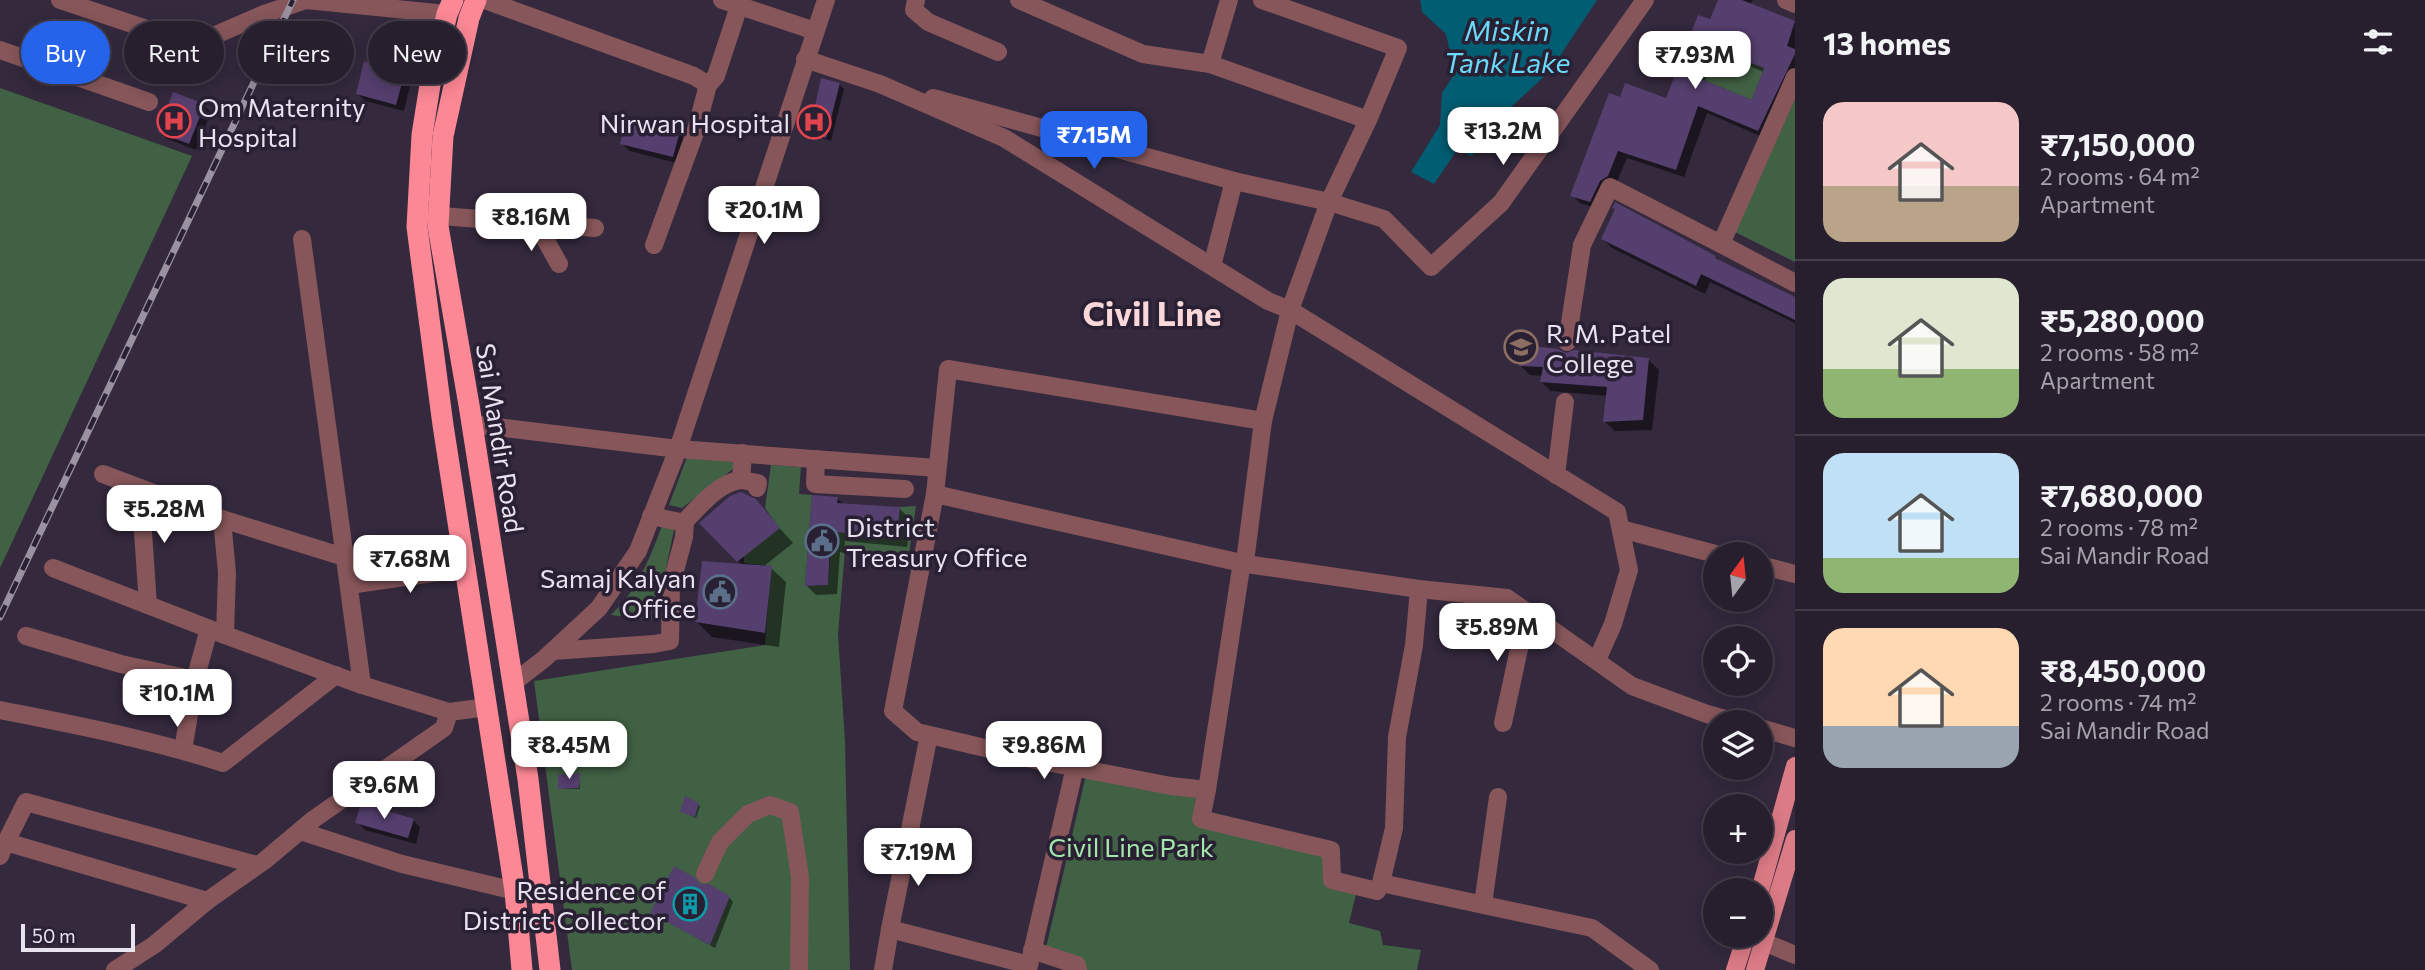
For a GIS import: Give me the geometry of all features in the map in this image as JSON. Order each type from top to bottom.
[{"type":"highway","name":"Sai Mandir Road","points":[[476,0],[469,18],[443,136],[438,226],[513,683],[550,970]]},
{"type":"highway","name":"Sai Mandir Road","points":[[450,7],[430,85],[422,135],[416,227],[443,425],[515,891],[522,970]]},
{"type":"highway","points":[[485,697],[513,683]]},
{"type":"main road","points":[[1763,878],[1795,766]]},
{"type":"main road","points":[[1773,913],[1795,839]]},
{"type":"main road","points":[[1735,970],[1742,948]]},
{"type":"main road","points":[[1755,970],[1762,948]]},
{"type":"street","points":[[60,0],[153,31],[204,40],[238,25]]},
{"type":"street","points":[[244,21],[252,0]]},
{"type":"street","points":[[485,0],[694,76],[708,85]]},
{"type":"street","points":[[513,683],[553,651],[599,608],[638,551],[678,449],[826,0]]},
{"type":"street","points":[[916,0],[914,10],[928,22],[998,52]]},
{"type":"street","points":[[1019,0],[1143,54],[1210,64],[1368,120]]},
{"type":"street","points":[[1210,64],[1229,0]]},
{"type":"street","points":[[1261,0],[1398,48],[1329,202],[1290,310],[1263,421],[1246,554],[1200,819],[1331,850],[1332,880],[1377,891],[1394,828],[1397,737],[1414,645],[1419,589]]},
{"type":"street","points":[[805,59],[880,84],[1234,180],[1329,202],[1384,219],[1431,267],[1501,203],[1645,0]]},
{"type":"street","points":[[1786,0],[1795,4]]},
{"type":"street","points":[[247,21],[306,1],[450,7]]},
{"type":"street","points":[[654,245],[696,130],[708,85],[716,76],[734,2],[816,31]]},
{"type":"street","points":[[0,50],[149,102]]},
{"type":"street","points":[[1721,244],[1795,77]]},
{"type":"street","points":[[880,84],[1004,138],[1268,301],[1290,310],[1617,512],[1629,570],[1614,624],[1597,660]]},
{"type":"street","points":[[1212,266],[1234,180]]},
{"type":"street","points":[[1567,342],[1582,246],[1610,187],[1795,283]]},
{"type":"street","points":[[417,215],[595,228]]},
{"type":"street","points":[[536,223],[559,264]]},
{"type":"street","points":[[303,239],[362,685]]},
{"type":"street","points":[[1207,790],[1171,786],[1075,767],[917,732],[893,711],[935,494],[948,369],[1263,421]]},
{"type":"street","points":[[1556,474],[1565,402]]},
{"type":"street","points":[[472,424],[678,449],[937,468]]},
{"type":"street","points":[[553,651],[654,644],[670,640],[671,586],[685,523],[709,497],[732,481],[749,484],[743,453]]},
{"type":"street","points":[[816,459],[815,484],[905,489]]},
{"type":"street","points":[[103,474],[222,519],[344,557]]},
{"type":"street","points":[[141,488],[148,605]]},
{"type":"street","points":[[935,494],[1243,564],[1419,589],[1507,598],[1632,686],[1703,713]]},
{"type":"street","points":[[652,516],[685,523]]},
{"type":"street","points":[[183,750],[195,680],[217,632],[227,573],[222,519]]},
{"type":"street","points":[[1621,529],[1703,551]]},
{"type":"street","points":[[53,568],[336,676],[449,712],[485,697]]},
{"type":"street","points":[[349,584],[467,568]]},
{"type":"street","points":[[1773,568],[1795,574]]},
{"type":"street","points":[[1503,723],[1527,612]]},
{"type":"street","points":[[26,636],[121,664],[195,680]]},
{"type":"street","points":[[0,710],[183,750],[223,763],[336,676]]},
{"type":"street","points":[[115,970],[154,945],[300,831],[444,728],[449,712]]},
{"type":"street","points":[[1773,732],[1795,738]]},
{"type":"street","points":[[883,970],[929,735]]},
{"type":"street","points":[[1030,962],[1075,767]]},
{"type":"street","points":[[1483,904],[1498,797]]},
{"type":"street","points":[[207,901],[3,849],[26,802],[257,865]]},
{"type":"street","points":[[705,874],[720,842],[748,814],[770,805],[790,812],[800,877],[799,970]]},
{"type":"street","points":[[300,831],[402,864],[515,891]]},
{"type":"street","points":[[1381,883],[1592,928],[1650,970]]},
{"type":"street","points":[[890,929],[1030,962],[1076,965],[1078,970]]},
{"type":"street","points":[[1773,946],[1795,955]]},
{"type":"green space","points":[[1707,46],[1764,68],[1752,100],[1696,77]]},
{"type":"green space","points":[[0,88],[192,156],[0,568]]},
{"type":"green space","points":[[1795,99],[1795,262],[1735,232]]},
{"type":"green space","points":[[687,457],[735,462],[733,469],[682,508],[669,505]]},
{"type":"green space","points":[[771,465],[801,467],[799,494],[812,495],[805,586],[828,585],[831,543],[835,544],[836,532],[897,538],[900,507],[916,506],[909,554],[845,550],[838,634],[845,742],[850,970],[572,970],[534,681],[765,645],[771,566],[744,563],[744,556],[779,528],[765,508]]},
{"type":"green space","points":[[663,523],[675,525],[661,593],[662,621],[611,615],[636,584]]},
{"type":"green space","name":"Civil Line Park","points":[[1086,775],[1200,796],[1195,819],[1329,851],[1330,881],[1357,890],[1349,923],[1380,931],[1383,945],[1421,950],[1417,970],[1085,970],[1046,948]]},
{"type":"water","name":"Miskin Tank Lake","points":[[1420,0],[1597,0],[1550,71],[1508,110],[1472,156],[1457,150],[1434,184],[1411,172],[1440,125],[1442,93],[1463,61],[1449,48],[1446,34],[1422,12]]},
{"type":"building","points":[[1718,0],[1742,0],[1795,21],[1787,46],[1795,49],[1795,54],[1758,131],[1698,106],[1676,170],[1618,151],[1608,176],[1600,181],[1590,202],[1570,196],[1609,93],[1620,97],[1625,83],[1666,98],[1698,15],[1710,19]],"holes":[[[1707,46],[1764,68],[1752,100],[1696,77]]]},
{"type":"building","points":[[364,61],[368,62],[368,84],[402,84],[396,105],[356,94]]},
{"type":"building","points":[[821,78],[840,83],[826,138],[801,130],[809,104],[815,106]]},
{"type":"building","points":[[173,92],[205,104],[189,144],[158,132]]},
{"type":"building","points":[[627,118],[680,131],[673,157],[620,144]]},
{"type":"building","points":[[1615,202],[1716,256],[1715,258],[1795,297],[1795,320],[1701,274],[1696,286],[1601,239],[1615,209],[1612,208]]},
{"type":"building","points":[[1521,345],[1558,349],[1566,353],[1574,350],[1649,358],[1643,420],[1603,422],[1607,387],[1540,382],[1543,367],[1519,366]]},
{"type":"building","points":[[741,492],[756,499],[780,528],[737,562],[699,523],[730,496]]},
{"type":"building","name":"District Treasury Office","points":[[812,495],[838,497],[837,503],[900,507],[897,538],[836,532],[835,544],[830,543],[828,585],[805,586]]},
{"type":"building","points":[[702,561],[772,566],[765,633],[695,622]]},
{"type":"building","points":[[580,773],[579,788],[558,789],[558,775]]},
{"type":"building","points":[[685,796],[699,803],[695,817],[680,812]]},
{"type":"building","points":[[361,803],[414,819],[408,838],[355,823]]},
{"type":"building","name":"Residence of District Collector","points":[[674,866],[694,877],[700,884],[709,884],[730,896],[710,945],[650,913]]},
{"type":"railway","points":[[0,617],[293,0]]},
{"type":"place","name":"Om Maternity Hospital","points":[[174,121]]},
{"type":"place","name":"Nirwan Hospital","points":[[814,122]]},
{"type":"place","name":"R. M. Patel College","points":[[1521,347]]},
{"type":"place","name":"District Treasury Office","points":[[822,541]]},
{"type":"place","name":"Samaj Kalyan Office","points":[[720,592]]},
{"type":"place","name":"Residence of District Collector","points":[[690,904]]},
{"type":"district","name":"Civil Line","points":[[1152,312]]}]
